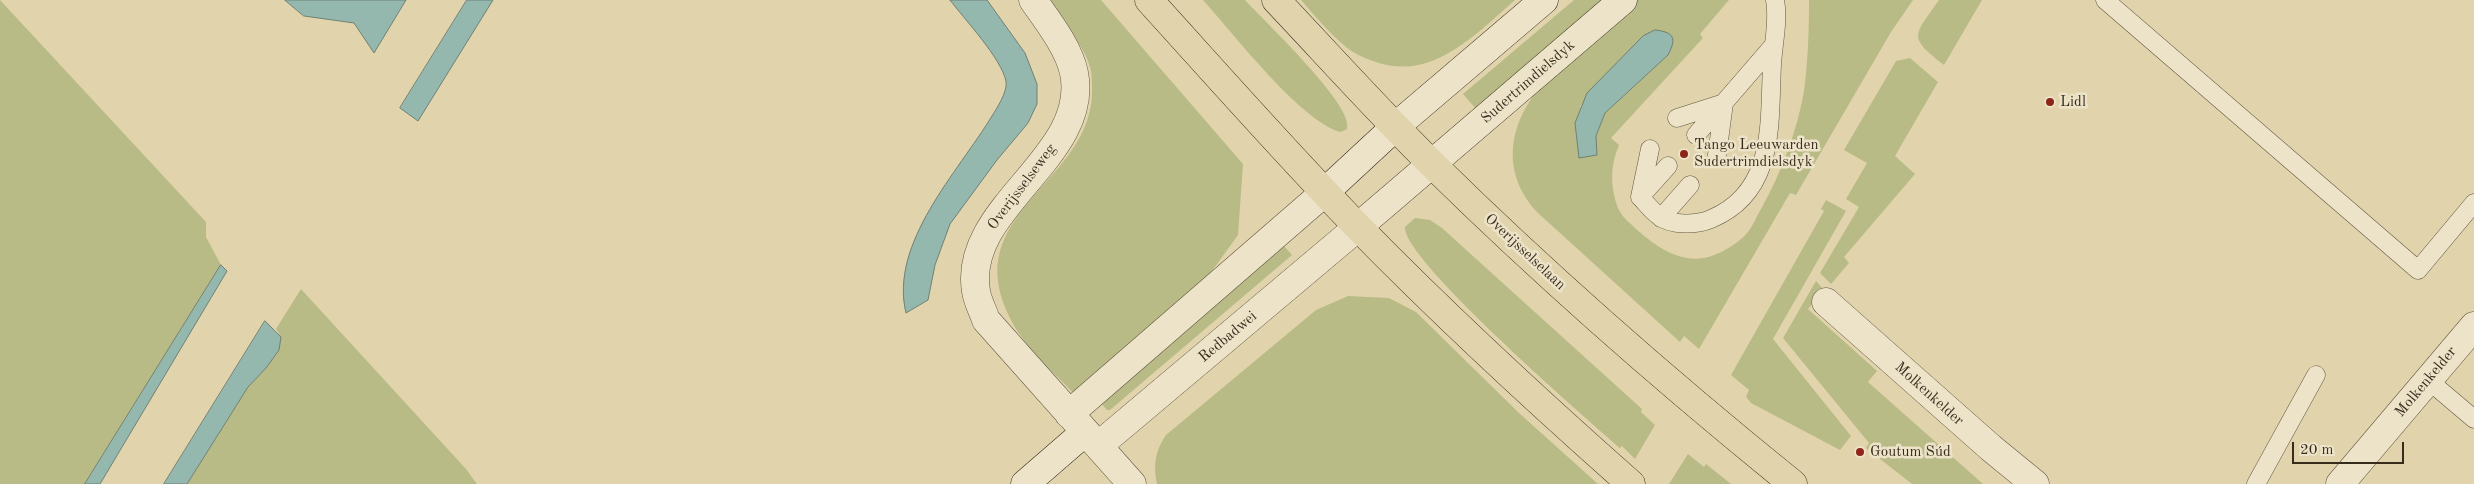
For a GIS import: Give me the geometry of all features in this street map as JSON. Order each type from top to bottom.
[{"type":"main road","points":[[1150,0],[1358,227],[1476,344],[1631,484]]},
{"type":"main road","name":"Overijsselselaan","points":[[1276,0],[1395,126],[1565,289],[1661,375],[1793,484]]},
{"type":"street","name":"Overijsselseweg","points":[[1033,0],[1057,35],[1074,71],[1076,99],[1063,131],[988,231],[977,262],[976,291],[986,320],[1132,484]]},
{"type":"street","points":[[1395,126],[1544,0]]},
{"type":"street","name":"Sudertrimdielsdyk","points":[[1358,227],[1623,0]]},
{"type":"street","name":"Redbadwei","points":[[1025,484],[1084,431],[1325,192],[1395,126]]},
{"type":"street","name":"Redbadwei","points":[[1084,431],[1358,227]]},
{"type":"street","name":"Molkenkelder","points":[[1826,302],[2034,484]]},
{"type":"street","name":"Molkenkelder","points":[[2340,484],[2474,326]]},
{"type":"lane","points":[[1640,197],[1661,218],[1689,224],[1703,222],[1727,212],[1744,198],[1757,178],[1768,147],[1775,0]]},
{"type":"lane","points":[[2105,0],[2418,270],[2474,203]]},
{"type":"lane","points":[[1696,135],[1773,46]]},
{"type":"lane","points":[[1677,118],[1724,103]]},
{"type":"lane","points":[[1717,155],[1724,103]]},
{"type":"lane","points":[[1640,197],[1650,149]]},
{"type":"lane","points":[[1640,197],[1668,166]]},
{"type":"lane","points":[[1661,218],[1690,185]]},
{"type":"lane","points":[[2256,484],[2316,375]]},
{"type":"lane","points":[[2428,380],[2474,419]]},
{"type":"green space","points":[[0,0],[206,222],[206,237],[221,265],[85,484],[0,484]]},
{"type":"green space","points":[[1048,0],[1101,0],[1243,164],[1238,235],[1204,282],[1075,395],[1040,359],[1021,336],[1001,295],[998,260],[1009,231],[1027,204],[1070,153],[1086,124],[1092,90],[1090,67],[1078,41]]},
{"type":"green space","points":[[1203,0],[1245,0],[1323,83],[1346,118],[1347,129],[1341,132],[1325,125],[1288,95],[1268,75]]},
{"type":"green space","points":[[1301,0],[1515,0],[1451,52],[1433,61],[1414,66],[1394,66],[1370,60],[1349,49],[1328,30]]},
{"type":"green space","points":[[1574,0],[1604,0],[1476,109],[1463,94]]},
{"type":"green space","points":[[1634,0],[1729,0],[1700,34],[1703,38],[1611,138],[1619,145],[1614,161],[1612,184],[1615,200],[1622,214],[1643,235],[1661,248],[1681,257],[1703,258],[1727,249],[1748,232],[1782,167],[1793,137],[1804,91],[1808,46],[1809,0],[1913,0],[1891,32],[1796,195],[1790,193],[1699,349],[1684,336],[1680,342],[1538,213],[1526,198],[1518,182],[1513,149],[1516,132],[1522,116],[1542,85]],"holes":[[[1668,55],[1605,113],[1596,136],[1580,106]]]},
{"type":"green space","points":[[1939,0],[1982,0],[1944,65],[1924,48],[1918,35],[1924,21]]},
{"type":"green space","points":[[1910,58],[1938,82],[1895,156],[1915,174],[1844,257],[1849,263],[1831,284],[1820,273],[1859,207],[1846,199],[1867,163],[1844,150],[1896,61]]},
{"type":"green space","points":[[1826,200],[1846,211],[1773,339],[1851,436],[1840,450],[1751,403],[1746,397],[1749,390],[1731,375],[1824,211],[1821,209]]},
{"type":"green space","points":[[1415,218],[1430,220],[1442,228],[1642,409],[1641,412],[1655,425],[1635,459],[1622,446],[1620,448],[1499,339],[1433,271],[1412,244],[1405,227]]},
{"type":"green space","points":[[1283,245],[1292,255],[1110,410],[1107,410],[1100,402]]},
{"type":"green space","points":[[1816,281],[1824,290],[1808,309],[1877,371],[1868,382],[1983,484],[1912,484],[1866,448],[1869,443],[1783,338]]},
{"type":"green space","points":[[301,289],[466,469],[477,484],[187,484],[248,387],[266,368],[281,337],[276,329]]},
{"type":"green space","points":[[1348,296],[1389,298],[1416,312],[1519,413],[1598,484],[1157,484],[1156,458],[1159,447],[1166,435],[1316,310]]},
{"type":"green space","points":[[1688,454],[1704,467],[1706,464],[1731,484],[1669,484]]},
{"type":"water","points":[[285,0],[406,0],[374,53],[354,23],[304,16]]},
{"type":"water","points":[[467,0],[493,0],[418,121],[400,108]]},
{"type":"water","points":[[950,0],[987,0],[1025,53],[1037,84],[1037,104],[1028,123],[997,160],[950,224],[935,265],[928,300],[906,313],[903,287],[907,261],[917,235],[945,184],[997,109],[1006,85],[1003,72],[997,61],[982,39]]},
{"type":"water","points":[[1655,30],[1666,32],[1672,37],[1673,40],[1668,55],[1605,113],[1596,136],[1597,155],[1579,158],[1575,123],[1587,93],[1643,36]]},
{"type":"water","points":[[221,265],[227,271],[100,484],[85,484]]},
{"type":"water","points":[[265,321],[281,337],[279,350],[266,368],[248,387],[187,484],[164,484]]},
{"type":"place","name":"Lidl","points":[[2050,102]]},
{"type":"place","name":"Tango Leeuwarden Sudertrimdielsdyk","points":[[1684,154]]},
{"type":"place","name":"Goutum Súd","points":[[1860,452]]}]
